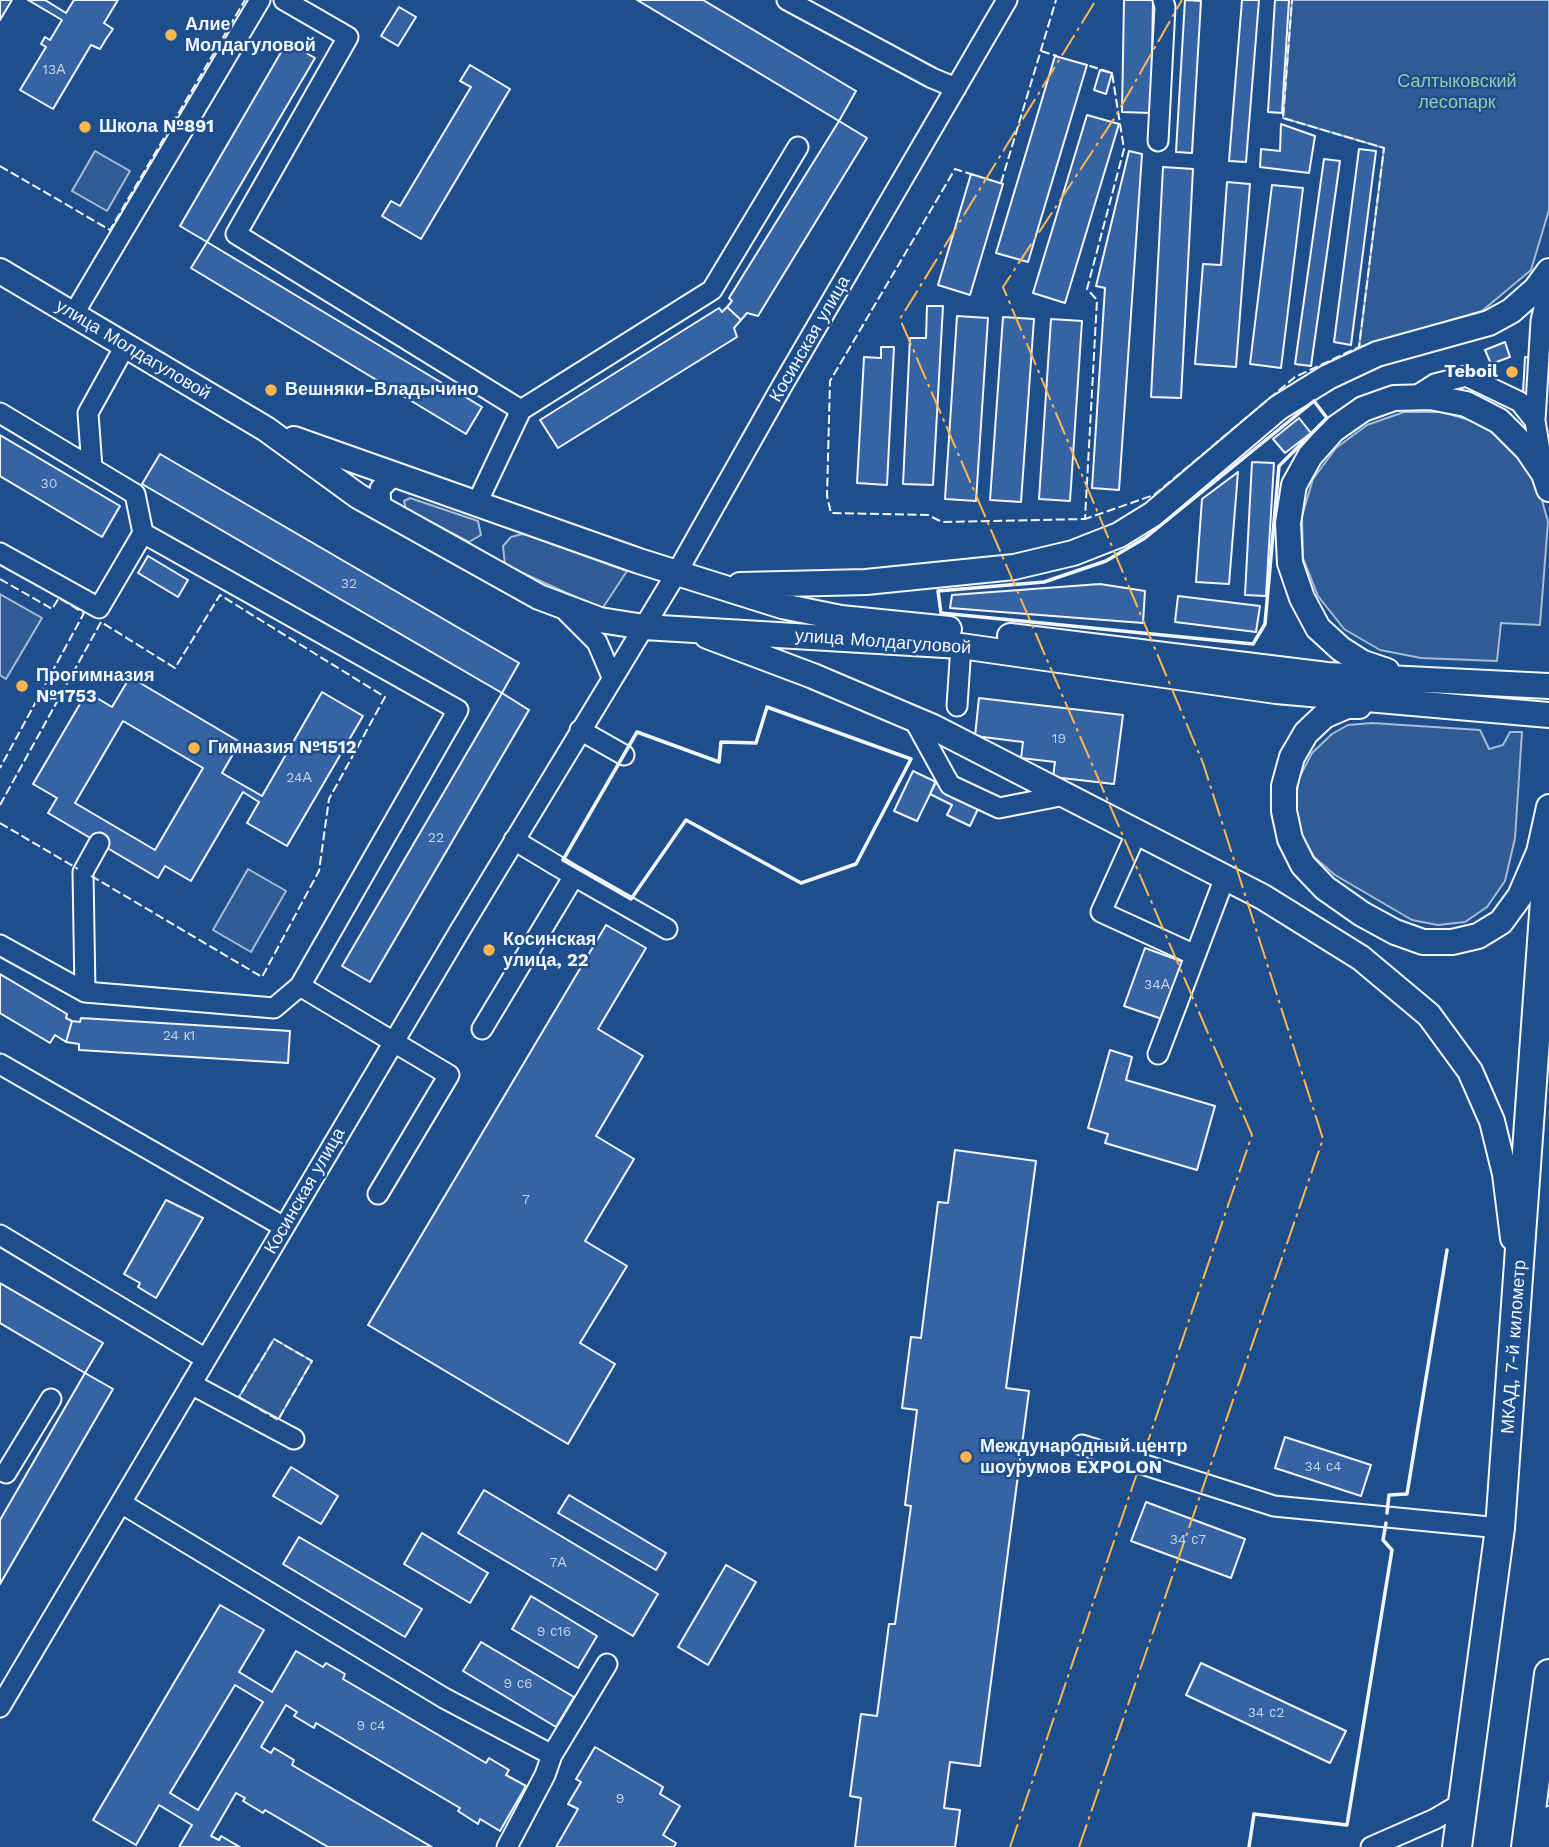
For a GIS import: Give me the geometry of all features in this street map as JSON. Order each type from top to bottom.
[{"type":"highway","name":"МКАД, 7-й километр","points":[[1457,1847],[1500,1528],[1549,844]]},
{"type":"highway","points":[[1526,1847],[1549,1674]]},
{"type":"highway","points":[[1546,1847],[1549,1821]]},
{"type":"main road","name":"улица Молдагуловой","points":[[0,271],[266,429],[358,496],[564,608],[600,620],[644,627],[961,646],[1276,691],[1398,704],[1549,715]]},
{"type":"main road","points":[[709,584],[809,586],[1014,567],[1132,537],[1162,507],[1278,408],[1328,377],[1377,354],[1489,323],[1511,311],[1549,271]]},
{"type":"main road","points":[[1411,678],[1363,663],[1318,628],[1302,598],[1290,563],[1288,523],[1294,485],[1310,456],[1333,430],[1363,409],[1394,398],[1413,398],[1466,404],[1499,421],[1527,449],[1547,482]]},
{"type":"main road","name":"улица Молдагуловой","points":[[266,429],[676,574],[782,606],[841,618],[1327,675],[1549,686]]},
{"type":"main road","points":[[687,628],[913,718],[1264,897],[1361,958],[1429,1014],[1471,1071],[1492,1121],[1505,1174],[1513,1239],[1517,1312]]},
{"type":"main road","points":[[1398,704],[1348,706],[1324,716],[1306,733],[1292,757],[1284,786],[1284,811],[1290,839],[1303,865],[1325,888],[1362,914],[1395,932],[1423,942],[1452,942],[1478,936],[1501,922],[1520,896],[1539,852],[1549,807]]},
{"type":"street","points":[[72,315],[260,0]]},
{"type":"street","points":[[284,0],[348,37],[236,234],[521,410]]},
{"type":"street","points":[[787,0],[932,78],[956,88]]},
{"type":"street","points":[[828,0],[828,22]]},
{"type":"street","name":"Косинская улица","points":[[0,1707],[393,1042],[676,574],[1007,0]]},
{"type":"street","points":[[1158,141],[1165,7],[1163,0]]},
{"type":"street","points":[[476,505],[521,410],[712,290],[797,147]]},
{"type":"street","points":[[1547,482],[1535,421],[1541,321],[1549,287]]},
{"type":"street","points":[[92,468],[88,413],[125,346]]},
{"type":"street","points":[[1413,398],[1435,384],[1466,376],[1520,402],[1535,421]]},
{"type":"street","points":[[0,413],[135,494],[142,533],[99,608],[0,553]]},
{"type":"street","points":[[381,509],[380,489],[390,478],[398,477]]},
{"type":"street","points":[[0,945],[85,992],[274,1008],[300,986],[458,710],[142,533]]},
{"type":"street","points":[[564,608],[597,642],[612,677]]},
{"type":"street","points":[[957,705],[961,646]]},
{"type":"street","points":[[913,718],[950,785],[999,808],[1065,795]]},
{"type":"street","points":[[580,730],[624,755]]},
{"type":"street","points":[[1137,832],[1101,912],[1195,956]]},
{"type":"street","points":[[514,840],[667,929]]},
{"type":"street","points":[[85,992],[83,872],[99,843]]},
{"type":"street","points":[[482,1029],[574,876]]},
{"type":"street","points":[[1158,1054],[1225,877]]},
{"type":"street","points":[[300,986],[449,1075],[378,1194]]},
{"type":"street","points":[[0,1064],[284,1227]]},
{"type":"street","points":[[0,1235],[206,1359]]},
{"type":"street","points":[[191,1384],[294,1439]]},
{"type":"street","points":[[2,1475],[51,1399]]},
{"type":"street","points":[[1082,1445],[1274,1506],[1500,1528]]},
{"type":"street","points":[[121,1503],[444,1698],[551,1755]]},
{"type":"street","points":[[507,1847],[545,1775],[551,1755],[607,1664]]},
{"type":"street","points":[[1371,1847],[1435,1819],[1464,1802]]},
{"type":"green space","name":"Салтыковский лесопарк","points":[[1292,0],[1549,0],[1549,210],[1531,270],[1482,311],[1359,347],[1384,148],[1283,118]]},
{"type":"green space","points":[[95,151],[130,171],[107,211],[72,191]]},
{"type":"green space","points":[[1404,412],[1442,412],[1479,423],[1513,448],[1537,482],[1548,522],[1540,625],[1501,623],[1497,661],[1421,658],[1380,650],[1344,629],[1318,596],[1303,558],[1302,516],[1313,479],[1336,448],[1367,425]]},
{"type":"green space","points":[[410,498],[478,521],[481,535],[469,542],[406,509],[404,501]]},
{"type":"green space","points":[[522,534],[627,571],[602,609],[505,565],[503,546],[511,537]]},
{"type":"green space","points":[[0,594],[42,618],[6,679],[0,675]]},
{"type":"green space","points":[[1372,723],[1480,730],[1489,749],[1503,745],[1510,732],[1522,732],[1515,838],[1505,881],[1487,907],[1465,922],[1438,925],[1412,920],[1335,875],[1314,857],[1300,832],[1295,805],[1299,778],[1312,753],[1332,734],[1348,725]]},
{"type":"green space","points":[[248,869],[286,891],[251,952],[213,930]]},
{"type":"green space","points":[[274,1339],[312,1361],[278,1420],[239,1397]]},
{"type":"building","points":[[0,0],[12,0],[0,20]]},
{"type":"building","points":[[28,0],[45,0],[66,13],[74,0],[118,0],[104,23],[113,29],[100,49],[91,45],[53,109],[20,90],[46,47],[41,44],[45,37],[50,40],[62,20]]},
{"type":"building","points":[[637,0],[703,0],[856,91],[839,121]]},
{"type":"building","points":[[1124,0],[1153,0],[1151,113],[1122,112]]},
{"type":"building","points":[[1185,0],[1201,1],[1192,153],[1176,152]]},
{"type":"building","points":[[1242,0],[1259,0],[1246,162],[1229,161]]},
{"type":"building","points":[[1275,0],[1289,0],[1282,113],[1268,112]]},
{"type":"building","points":[[399,7],[416,17],[398,46],[381,36]]},
{"type":"building","points":[[287,42],[315,58],[207,242],[180,226]]},
{"type":"building","points":[[1055,56],[1087,65],[1028,262],[996,253]]},
{"type":"building","points":[[470,65],[510,89],[421,239],[382,216],[391,201],[400,206],[471,87],[460,81]]},
{"type":"building","points":[[1100,70],[1112,73],[1106,94],[1094,90]]},
{"type":"building","points":[[1087,115],[1119,124],[1065,303],[1033,293]]},
{"type":"building","points":[[839,121],[867,138],[758,316],[747,313],[741,320],[727,307],[732,301],[729,298]]},
{"type":"building","points":[[1281,124],[1315,136],[1309,173],[1260,167],[1261,149],[1280,151]]},
{"type":"building","points":[[1359,149],[1376,151],[1351,345],[1334,342]]},
{"type":"building","points":[[1129,151],[1142,154],[1119,490],[1092,488],[1105,288],[1096,286]]},
{"type":"building","points":[[1324,159],[1340,161],[1311,366],[1295,364]]},
{"type":"building","points":[[1163,167],[1193,169],[1181,398],[1151,397]]},
{"type":"building","points":[[971,174],[1003,184],[970,295],[938,285]]},
{"type":"building","points":[[1227,182],[1250,184],[1236,367],[1195,364],[1203,264],[1221,265]]},
{"type":"building","points":[[1272,185],[1303,188],[1281,368],[1250,364]]},
{"type":"building","points":[[207,242],[482,407],[466,434],[191,268]]},
{"type":"building","points":[[927,306],[943,306],[933,485],[903,484],[910,338],[926,338]]},
{"type":"building","points":[[727,307],[741,320],[734,328],[737,337],[558,448],[540,420],[719,308],[722,312]]},
{"type":"building","points":[[957,316],[988,318],[976,501],[945,499]]},
{"type":"building","points":[[1003,317],[1034,319],[1021,502],[990,500]]},
{"type":"building","points":[[1051,319],[1082,321],[1070,501],[1039,499]]},
{"type":"building","points":[[1505,342],[1510,357],[1491,364],[1485,350]]},
{"type":"building","points":[[881,347],[894,347],[887,485],[857,483],[864,357],[881,358]]},
{"type":"building","points":[[1525,357],[1547,359],[1544,394],[1523,393]]},
{"type":"building","points":[[1299,418],[1311,433],[1285,453],[1273,439]]},
{"type":"building","points":[[0,435],[120,506],[102,537],[0,476]]},
{"type":"building","points":[[160,454],[519,663],[502,693],[142,484]]},
{"type":"building","points":[[1252,462],[1274,463],[1266,596],[1245,595]]},
{"type":"building","points":[[1238,472],[1229,584],[1196,582],[1202,499]]},
{"type":"building","points":[[148,556],[188,580],[178,597],[138,573]]},
{"type":"building","points":[[1100,584],[1145,591],[1143,623],[950,608],[952,595]]},
{"type":"building","points":[[1178,596],[1260,606],[1256,632],[1175,622]]},
{"type":"building","points":[[130,677],[240,742],[222,773],[262,796],[322,692],[363,716],[287,846],[247,823],[259,802],[243,792],[191,881],[165,866],[158,878],[48,813],[57,798],[33,784],[87,692],[112,707]],"holes":[[[123,721],[203,768],[155,850],[75,803]]]},
{"type":"building","points":[[502,693],[529,710],[370,982],[342,966]]},
{"type":"building","points":[[979,698],[1123,715],[1114,784],[1053,777],[1055,762],[1021,758],[1023,742],[975,736]]},
{"type":"building","points":[[913,771],[936,782],[917,821],[894,811]]},
{"type":"building","points":[[935,783],[958,794],[985,794],[970,826],[947,815],[952,805],[930,794]]},
{"type":"building","points":[[606,925],[646,948],[598,1029],[643,1056],[596,1136],[634,1159],[585,1241],[627,1266],[580,1343],[615,1364],[568,1444],[368,1325]]},
{"type":"building","points":[[1145,948],[1189,964],[1168,1021],[1124,1006]]},
{"type":"building","points":[[0,974],[67,1014],[66,1018],[72,1021],[66,1042],[55,1035],[50,1043],[0,1013]]},
{"type":"building","points":[[81,1018],[290,1031],[288,1063],[79,1050],[79,1044],[66,1042],[72,1021],[80,1022]]},
{"type":"building","points":[[1110,1050],[1132,1057],[1126,1080],[1215,1106],[1197,1170],[1105,1143],[1108,1134],[1088,1128]]},
{"type":"building","name":"Международный центр шоурумов EXPOLON","points":[[955,1150],[1036,1161],[1006,1388],[1029,1391],[980,1766],[950,1762],[944,1808],[960,1810],[955,1847],[855,1847],[861,1798],[850,1796],[861,1714],[877,1716],[889,1624],[895,1624],[911,1506],[905,1505],[917,1410],[902,1408],[911,1337],[921,1338],[938,1202],[948,1203]]},
{"type":"building","points":[[166,1200],[203,1218],[156,1298],[138,1287],[140,1283],[124,1274]]},
{"type":"building","points":[[0,1283],[103,1343],[85,1373],[0,1323]]},
{"type":"building","points":[[85,1373],[113,1389],[0,1584],[0,1520]]},
{"type":"building","points":[[1285,1437],[1371,1465],[1361,1496],[1275,1468]]},
{"type":"building","points":[[291,1467],[338,1496],[321,1524],[273,1496]]},
{"type":"building","points":[[484,1490],[658,1594],[633,1636],[458,1533]]},
{"type":"building","points":[[569,1495],[666,1553],[656,1570],[558,1513]]},
{"type":"building","points":[[1146,1502],[1245,1539],[1231,1578],[1131,1541]]},
{"type":"building","points":[[422,1533],[488,1573],[470,1603],[404,1564]]},
{"type":"building","points":[[299,1537],[422,1609],[405,1637],[283,1564]]},
{"type":"building","points":[[726,1565],[756,1582],[708,1665],[678,1647]]},
{"type":"building","points":[[531,1596],[597,1636],[578,1668],[512,1629]]},
{"type":"building","points":[[220,1605],[264,1630],[239,1672],[272,1692],[296,1651],[323,1667],[326,1663],[345,1674],[343,1679],[486,1763],[489,1758],[509,1770],[506,1775],[526,1786],[500,1831],[480,1819],[478,1824],[458,1811],[460,1808],[316,1723],[314,1728],[294,1716],[297,1712],[286,1705],[261,1747],[271,1753],[274,1748],[294,1760],[292,1765],[432,1847],[328,1847],[265,1810],[263,1813],[243,1801],[245,1798],[236,1793],[211,1836],[219,1840],[221,1836],[240,1847],[179,1847],[192,1825],[159,1805],[136,1845],[93,1820]],"holes":[[[235,1685],[263,1702],[198,1810],[170,1793]]]},
{"type":"building","points":[[481,1642],[574,1697],[556,1727],[463,1671]]},
{"type":"building","points":[[1201,1663],[1346,1731],[1330,1763],[1186,1695]]},
{"type":"building","points":[[595,1747],[663,1787],[660,1794],[680,1806],[663,1835],[676,1843],[674,1847],[556,1847],[578,1809],[568,1804],[581,1782],[576,1779]]},
{"type":"fence","points":[[0,166],[110,230],[245,0]]},
{"type":"fence","points":[[1001,183],[1056,0]]},
{"type":"fence","points":[[1085,517],[1154,495],[1295,377],[1359,347],[1384,148],[1283,118],[1292,0]]},
{"type":"fence","points":[[1041,51],[1057,56]]},
{"type":"fence","points":[[974,175],[955,169],[830,381],[827,496],[831,513],[928,515],[942,522],[1085,519],[1097,300],[1087,289],[1124,149],[1112,73],[1084,64]]},
{"type":"fence","points":[[0,579],[52,609],[59,598],[84,613],[0,768]]},
{"type":"fence","points":[[0,805],[101,622],[175,668],[220,595],[385,697],[329,799],[319,871],[262,977],[88,874]]},
{"type":"fence","points":[[0,823],[78,869]]},
{"type":"fence","points":[[274,1339],[312,1361],[278,1420],[239,1397],[274,1339]]},
{"type":"wall","points":[[1314,401],[1327,418],[1279,466],[1265,624],[1253,644],[941,613],[938,591],[1044,582],[1106,561],[1145,538],[1314,401]]},
{"type":"wall","points":[[767,707],[911,759],[856,864],[801,883],[686,820],[631,899],[563,860],[637,732],[719,762],[721,742],[756,743],[767,707]]},
{"type":"wall","points":[[1387,1513],[1389,1495],[1407,1494],[1447,1250]]},
{"type":"wall","points":[[1249,1847],[1254,1814],[1347,1825],[1392,1550],[1383,1540],[1386,1523]]},
{"type":"power","points":[[1010,1847],[1252,1135],[900,319],[1096,0]]},
{"type":"power","points":[[1079,1847],[1323,1139],[1203,763],[1003,287],[1115,117],[1182,0]]},
{"type":"place","name":"Алие Молдагуловой","points":[[171,35]]},
{"type":"place","name":"Школа №891","points":[[85,127]]},
{"type":"place","name":"Teboil","points":[[1512,372]]},
{"type":"place","name":"Вешняки-Владычино","points":[[271,390]]},
{"type":"place","name":"Прогимназия №1753","points":[[22,686]]},
{"type":"place","name":"Гимназия №1512","points":[[194,748]]},
{"type":"place","name":"Косинская улица, 22","points":[[489,950]]},
{"type":"place","name":"Международный центр шоурумов EXPOLON","points":[[966,1457]]}]
